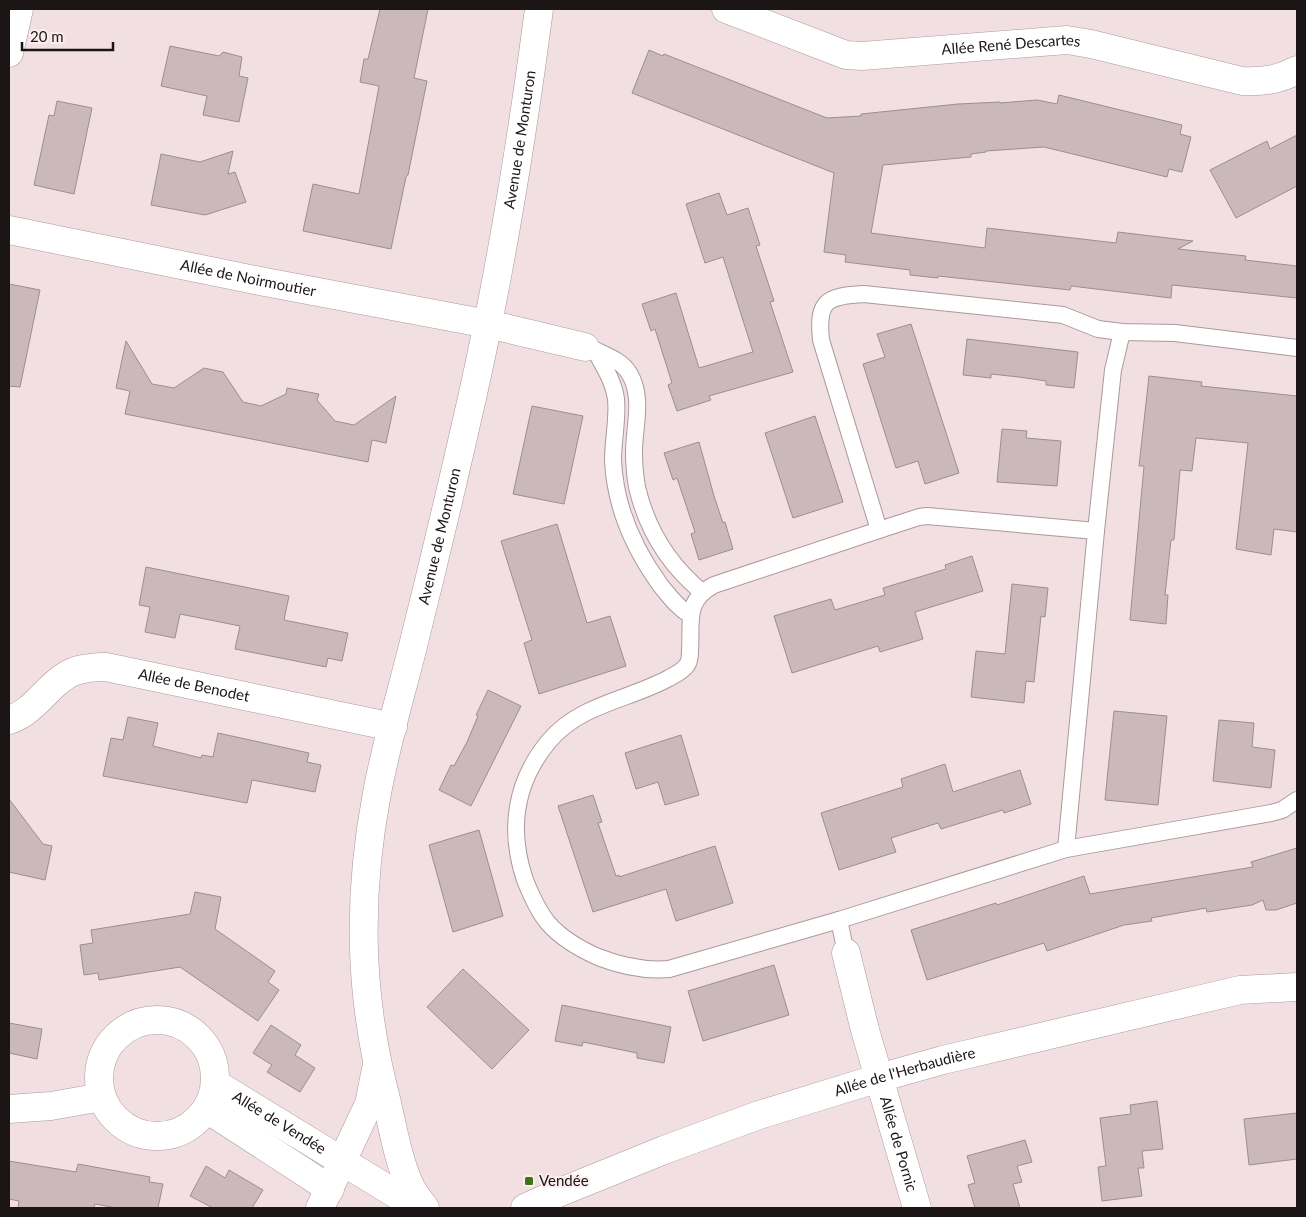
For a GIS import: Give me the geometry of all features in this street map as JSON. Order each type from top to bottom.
[{"type":"street","points":[[9,52],[19,9]]},
{"type":"street","name":"Avenue de Monturon","points":[[425,1208],[411,1187],[403,1165],[377,1066],[365,989],[363,944],[365,886],[370,832],[374,807],[473,397],[488,324],[518,155],[539,9]]},
{"type":"street","name":"Allée René Descartes","points":[[726,9],[846,55],[862,56],[1067,40],[1092,44],[1242,81],[1279,79],[1297,70]]},
{"type":"street","name":"Allée de Noirmoutier","points":[[9,230],[265,282],[488,324],[590,349]]},
{"type":"street","name":"Allée de Benodet","points":[[9,720],[23,714],[63,678],[81,669],[106,667],[393,727]]},
{"type":"street","name":"Allée de Pornic","points":[[846,953],[865,1030],[917,1208]]},
{"type":"street","name":"Allée de l'Herbaudière","points":[[525,1208],[664,1150],[759,1115],[879,1078],[943,1060],[1240,990],[1297,987]]},
{"type":"street","name":"Allée de Vendée","points":[[155,1019],[175,1022],[190,1029],[202,1041],[215,1065],[216,1084],[213,1098],[207,1109],[193,1125],[173,1135],[151,1136],[129,1129],[115,1118],[102,1097],[99,1078],[104,1055],[110,1043],[118,1034],[142,1022],[155,1019]]},
{"type":"street","name":"Avenue de Monturon","points":[[325,1199],[369,1104],[377,1066]]},
{"type":"street","name":"Allée de Vendée","points":[[216,1084],[344,1161],[399,1196],[412,1208]]},
{"type":"street","points":[[9,1109],[51,1106],[102,1097]]},
{"type":"street","name":"Allée de Vendée","points":[[207,1109],[325,1199]]},
{"type":"lane","points":[[879,530],[821,340],[820,315],[822,307],[828,302],[845,295],[864,294],[1063,315],[1098,329],[1122,332],[1175,333],[1297,348]]},
{"type":"lane","points":[[1066,849],[1113,370],[1122,332]]},
{"type":"lane","points":[[590,349],[612,358],[629,372],[635,386],[637,414],[634,452],[637,486],[643,505],[657,540],[668,558],[702,592]]},
{"type":"lane","points":[[590,349],[613,386],[616,398],[613,460],[615,480],[635,546],[656,578],[681,610],[690,615]]},
{"type":"lane","points":[[1096,531],[927,516],[918,517],[714,585],[702,592],[693,605],[690,615],[690,657],[688,665],[652,687],[592,708],[579,716],[549,741],[531,769],[518,801],[515,836],[520,863],[532,897],[549,924],[575,945],[608,961],[636,968],[669,968],[839,920],[1066,849],[1271,813],[1282,810],[1297,800]]},
{"type":"lane","points":[[839,920],[846,953]]},
{"type":"building","points":[[380,9],[428,9],[414,78],[427,81],[391,249],[303,231],[313,184],[359,194],[379,86],[360,82],[364,59],[368,59]]},
{"type":"building","points":[[170,46],[219,56],[223,52],[242,57],[239,76],[248,78],[239,122],[203,115],[207,96],[161,86]]},
{"type":"building","points":[[649,50],[663,56],[664,54],[827,118],[861,116],[861,114],[958,104],[1037,100],[1057,104],[1059,95],[1182,125],[1180,134],[1191,137],[1182,172],[1169,169],[1167,177],[1044,147],[986,151],[971,154],[971,157],[883,165],[871,233],[985,248],[987,228],[1116,243],[1118,232],[1193,241],[1178,249],[1246,256],[1245,260],[1297,266],[1297,298],[1172,285],[1171,298],[1071,286],[1070,290],[938,276],[938,278],[910,275],[910,270],[845,262],[846,255],[824,252],[834,173],[632,93]]},
{"type":"building","points":[[57,101],[92,108],[74,194],[34,185],[49,115],[54,116]]},
{"type":"building","points":[[1297,135],[1297,186],[1236,218],[1210,170],[1267,141],[1270,149]]},
{"type":"building","points":[[233,151],[228,174],[235,172],[246,202],[205,215],[151,205],[161,154],[200,162]]},
{"type":"building","points":[[719,193],[727,215],[748,208],[760,245],[756,246],[774,301],[770,302],[793,372],[709,396],[711,400],[677,411],[668,385],[672,383],[655,329],[651,331],[642,304],[676,293],[699,368],[753,352],[723,257],[705,263],[686,204]]},
{"type":"building","points":[[9,284],[40,290],[20,387],[9,386]]},
{"type":"building","points":[[911,324],[959,473],[925,484],[918,461],[896,468],[863,364],[885,357],[877,334]]},
{"type":"building","points":[[967,339],[1078,352],[1074,388],[1046,385],[1046,381],[1019,377],[991,374],[991,378],[963,375]]},
{"type":"building","points":[[126,341],[152,384],[174,388],[204,368],[223,372],[243,402],[261,406],[286,394],[287,388],[319,394],[317,400],[335,421],[354,425],[396,396],[386,443],[372,440],[368,462],[125,414],[130,391],[116,388]]},
{"type":"building","points":[[1149,376],[1202,382],[1201,386],[1297,396],[1297,532],[1274,529],[1271,555],[1236,549],[1248,443],[1196,438],[1192,471],[1180,470],[1174,540],[1171,540],[1165,595],[1168,595],[1166,624],[1130,620],[1144,466],[1139,466]]},
{"type":"building","points":[[532,406],[583,416],[564,504],[513,494]]},
{"type":"building","points":[[815,416],[843,502],[793,518],[765,433]]},
{"type":"building","points":[[1002,429],[1027,431],[1026,438],[1061,441],[1057,486],[997,482]]},
{"type":"building","points":[[699,442],[714,496],[723,523],[725,522],[733,549],[699,560],[691,534],[695,532],[677,478],[673,480],[664,453]]},
{"type":"building","points":[[557,524],[587,623],[610,616],[626,666],[539,694],[524,643],[532,640],[501,541]]},
{"type":"building","points":[[972,556],[983,591],[915,612],[923,639],[880,652],[878,646],[792,673],[774,616],[831,599],[835,610],[885,595],[883,588],[946,569],[945,565]]},
{"type":"building","points":[[146,567],[289,596],[284,620],[348,633],[342,661],[328,658],[326,667],[235,649],[240,626],[180,614],[175,638],[145,632],[150,607],[139,605]]},
{"type":"building","points":[[1012,584],[1048,588],[1045,617],[1041,616],[1034,682],[1026,681],[1024,703],[971,697],[976,651],[1005,654]]},
{"type":"building","points":[[488,690],[521,706],[471,806],[439,790],[451,765],[454,766],[467,742],[478,716],[476,715]]},
{"type":"building","points":[[1114,711],[1167,716],[1158,805],[1105,800]]},
{"type":"building","points":[[128,717],[158,723],[153,746],[201,758],[202,755],[213,757],[218,733],[309,753],[307,762],[321,765],[315,792],[252,780],[247,803],[103,776],[111,738],[123,740]]},
{"type":"building","points":[[1219,720],[1254,723],[1252,747],[1275,750],[1271,788],[1213,781]]},
{"type":"building","points":[[681,735],[699,795],[665,805],[658,782],[636,789],[625,753]]},
{"type":"building","points":[[945,764],[953,792],[1020,770],[1031,804],[1004,813],[1003,810],[941,829],[938,823],[891,838],[896,852],[839,870],[821,813],[903,787],[901,779]]},
{"type":"building","points":[[593,795],[602,822],[598,823],[616,876],[619,875],[619,877],[715,846],[733,903],[676,921],[666,889],[593,912],[558,806]]},
{"type":"building","points":[[9,799],[43,844],[52,846],[45,880],[9,872]]},
{"type":"building","points":[[479,830],[503,916],[453,932],[429,845]]},
{"type":"building","points":[[1297,848],[1297,903],[1276,910],[1266,910],[1263,900],[1252,905],[1207,912],[1206,908],[1151,918],[1152,921],[1124,925],[1047,951],[1044,943],[927,980],[911,930],[996,903],[997,905],[1084,876],[1090,894],[1253,867],[1251,862]]},
{"type":"building","points":[[195,892],[221,897],[215,929],[275,971],[268,982],[279,990],[258,1021],[180,967],[99,980],[98,973],[84,975],[80,945],[93,943],[91,930],[190,914]]},
{"type":"building","points":[[774,965],[789,1015],[703,1041],[688,991]]},
{"type":"building","points":[[463,969],[529,1030],[492,1069],[427,1007]]},
{"type":"building","points":[[562,1005],[671,1027],[664,1063],[637,1058],[637,1053],[583,1042],[582,1046],[555,1041]]},
{"type":"building","points":[[9,1023],[42,1029],[37,1059],[9,1053]]},
{"type":"building","points":[[271,1025],[301,1045],[295,1055],[315,1068],[300,1092],[267,1072],[272,1065],[253,1053]]},
{"type":"building","points":[[1157,1101],[1163,1149],[1142,1151],[1144,1168],[1138,1168],[1142,1196],[1102,1201],[1098,1167],[1106,1166],[1100,1118],[1131,1114],[1130,1105]]},
{"type":"building","points":[[1297,1113],[1297,1159],[1249,1165],[1244,1119]]},
{"type":"building","points":[[1025,1140],[1032,1162],[1017,1166],[1022,1182],[1013,1184],[1020,1208],[975,1208],[968,1185],[975,1183],[967,1156]]},
{"type":"building","points":[[9,1161],[76,1172],[78,1164],[150,1177],[149,1182],[163,1184],[158,1208],[117,1208],[95,1204],[94,1208],[18,1208],[19,1201],[9,1199]]},
{"type":"building","points":[[206,1166],[225,1178],[229,1170],[263,1190],[252,1208],[213,1208],[190,1196]]},
{"type":"place","name":"Vendée","points":[[529,1181]]}]
